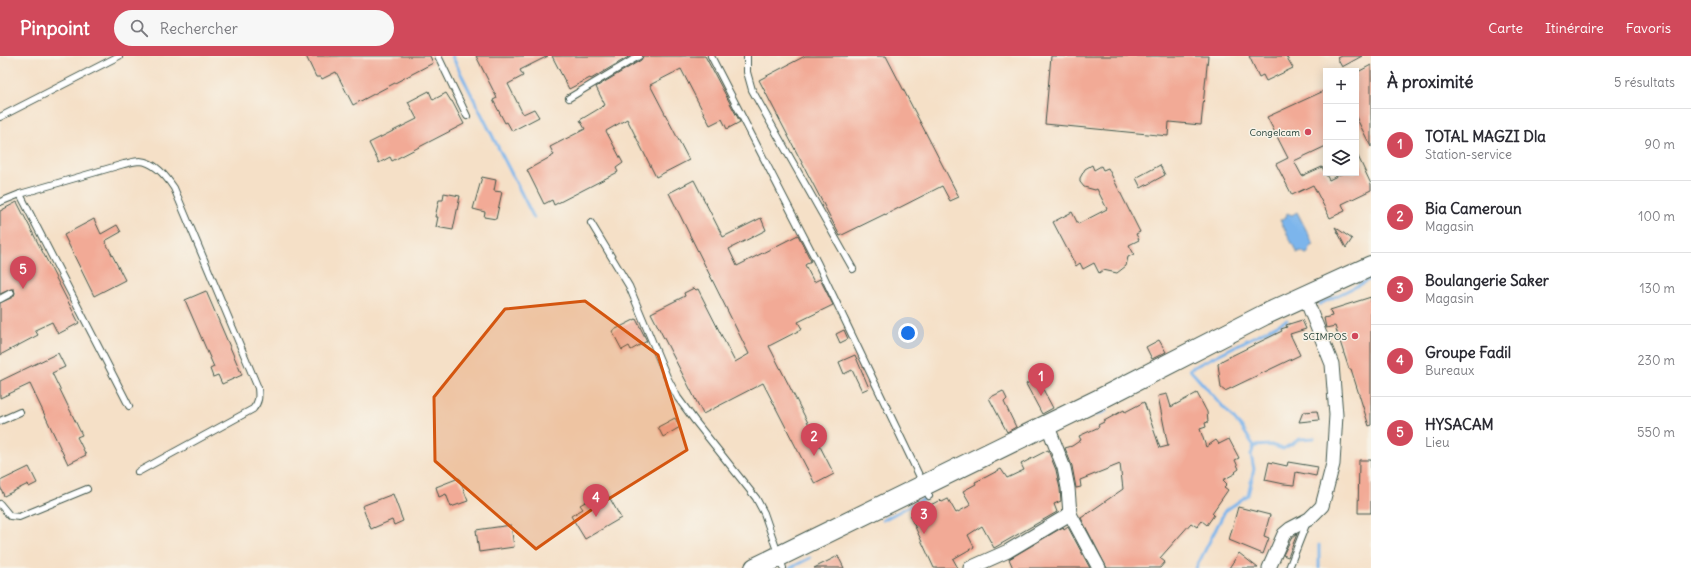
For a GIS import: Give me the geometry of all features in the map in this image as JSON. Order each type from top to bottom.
[{"type":"main road","points":[[755,568],[783,564],[1244,332],[1307,303],[1371,266]]},
{"type":"main road","points":[[1307,303],[1371,281]]},
{"type":"street","points":[[1269,568],[1284,534],[1290,529],[1309,519],[1322,506],[1332,464],[1336,415],[1332,364],[1307,303]]},
{"type":"street","points":[[1050,430],[1064,468],[1068,488],[1070,514],[1099,568]]},
{"type":"street","points":[[970,568],[1008,551],[1070,514]]},
{"type":"lane","points":[[0,117],[119,56]]},
{"type":"lane","points":[[438,56],[467,116]]},
{"type":"lane","points":[[569,98],[639,56]]},
{"type":"lane","points":[[712,56],[817,262],[926,491]]},
{"type":"lane","points":[[747,56],[747,72],[752,90],[853,269]]},
{"type":"lane","points":[[0,202],[20,194],[139,161],[153,165],[166,176],[174,188],[258,388],[259,397],[258,404],[253,409],[138,472]]},
{"type":"lane","points":[[20,194],[129,406]]},
{"type":"lane","points":[[591,223],[629,286],[667,377],[678,398],[694,421],[756,498],[764,512],[783,564]]},
{"type":"lane","points":[[0,299],[11,293]]},
{"type":"lane","points":[[0,421],[20,412]]},
{"type":"lane","points":[[0,504],[10,516],[19,517],[87,488]]},
{"type":"lane","points":[[1289,568],[1309,519]]},
{"type":"highlighted area","points":[[585,301],[658,355],[687,450],[594,508],[536,549],[435,461],[434,397],[505,309]]},
{"type":"water","points":[[1297,212],[1314,245],[1310,247],[1309,253],[1306,254],[1301,251],[1297,253],[1280,220],[1286,217],[1287,213],[1292,215]]},
{"type":"building","points":[[306,56],[430,56],[433,63],[353,105],[336,72],[322,79],[321,77],[316,77]]},
{"type":"building","points":[[476,56],[548,56],[520,70],[523,76],[508,84],[523,114],[534,109],[539,117],[512,131],[507,122],[505,123],[493,100],[497,98]]},
{"type":"building","points":[[552,56],[630,56],[591,79],[590,78],[569,89]]},
{"type":"building","points":[[643,56],[705,56],[740,122],[727,129],[722,119],[710,125],[681,69],[650,85],[689,160],[656,177],[627,119],[606,131],[623,163],[616,168],[618,172],[554,205],[552,200],[544,204],[527,170],[554,155],[550,147],[585,129],[580,120],[605,105],[596,87],[641,60]]},
{"type":"building","points":[[805,56],[886,56],[959,197],[950,201],[942,186],[840,236],[759,80]]},
{"type":"building","points":[[1051,56],[1208,56],[1201,125],[1169,122],[1168,136],[1045,124]]},
{"type":"building","points":[[1249,56],[1286,56],[1293,68],[1266,81],[1263,75],[1259,77]]},
{"type":"building","points":[[1341,56],[1362,56],[1342,67],[1337,58]]},
{"type":"building","points":[[1371,65],[1371,147],[1359,123],[1359,71]]},
{"type":"building","points":[[429,91],[433,100],[446,93],[464,124],[392,161],[390,157],[379,163],[369,143],[417,119],[408,102]]},
{"type":"building","points":[[1323,91],[1323,147],[1294,161],[1302,176],[1322,167],[1323,176],[1327,176],[1329,180],[1337,176],[1359,176],[1359,158],[1371,184],[1371,190],[1342,204],[1345,211],[1330,218],[1313,185],[1292,195],[1276,164],[1288,158],[1267,117]]},
{"type":"building","points":[[1092,165],[1094,170],[1101,166],[1103,170],[1108,168],[1140,232],[1136,234],[1139,240],[1129,245],[1134,254],[1128,257],[1126,266],[1117,273],[1103,270],[1099,273],[1094,263],[1083,269],[1080,263],[1076,266],[1053,222],[1072,212],[1078,224],[1107,209],[1097,189],[1095,190],[1084,187],[1080,182],[1080,178],[1085,169]]},
{"type":"building","points":[[1160,165],[1165,175],[1141,188],[1136,178]]},
{"type":"building","points":[[482,177],[496,180],[494,191],[502,192],[496,219],[484,217],[485,212],[473,209]]},
{"type":"building","points":[[694,180],[723,237],[761,218],[766,230],[729,249],[737,266],[798,235],[811,261],[805,265],[814,282],[820,279],[833,305],[798,322],[802,329],[769,346],[834,474],[815,484],[763,383],[703,414],[651,313],[685,296],[684,293],[694,288],[696,290],[698,289],[735,362],[749,354],[669,193]]},
{"type":"building","points":[[444,193],[460,196],[453,230],[436,227],[438,217],[435,217],[439,200],[443,200]]},
{"type":"building","points":[[17,202],[79,323],[58,334],[52,322],[35,330],[38,335],[0,355],[0,303],[13,297],[15,293],[14,289],[11,289],[0,294],[0,211]]},
{"type":"building","points":[[94,219],[101,234],[117,225],[121,232],[105,241],[125,280],[94,296],[64,235]]},
{"type":"building","points":[[1335,227],[1352,239],[1346,248]]},
{"type":"building","points":[[206,291],[242,375],[222,384],[218,375],[213,377],[210,369],[214,367],[185,300]]},
{"type":"building","name":"SCIMPOS","points":[[1371,297],[1371,425],[1369,426],[1351,369],[1349,369],[1335,326],[1326,328],[1324,318],[1332,316],[1330,310]]},
{"type":"building","points":[[636,319],[647,341],[631,350],[629,346],[622,350],[612,331]]},
{"type":"building","points":[[1302,320],[1306,329],[1290,334],[1300,355],[1225,391],[1221,388],[1218,364],[1223,360],[1282,331],[1281,329],[1287,327],[1286,325]]},
{"type":"building","points":[[844,330],[848,339],[840,343],[836,334]]},
{"type":"building","points":[[1159,340],[1166,352],[1152,359],[1146,347]]},
{"type":"building","points":[[58,353],[65,367],[52,373],[82,435],[77,437],[86,455],[68,464],[30,384],[0,398],[0,381]]},
{"type":"building","points":[[855,355],[869,388],[862,391],[852,370],[844,374],[839,362]]},
{"type":"building","points":[[1037,378],[1053,408],[1042,414],[1026,384]]},
{"type":"building","points":[[1003,391],[1007,399],[1004,402],[1016,427],[1007,432],[989,398]]},
{"type":"building","points":[[1197,393],[1207,412],[1208,422],[1205,423],[1206,427],[1200,429],[1206,447],[1216,440],[1219,444],[1229,439],[1239,458],[1235,460],[1239,469],[1235,472],[1236,473],[1223,480],[1227,484],[1224,487],[1228,490],[1212,513],[1214,515],[1207,525],[1202,521],[1197,527],[1191,523],[1160,558],[1165,562],[1160,568],[1107,568],[1081,518],[1123,489],[1120,464],[1080,480],[1081,487],[1076,488],[1072,466],[1065,448],[1072,446],[1081,440],[1079,436],[1099,427],[1098,425],[1104,421],[1124,410],[1125,412],[1144,402],[1160,448],[1168,446],[1158,396],[1167,394],[1171,407]]},
{"type":"building","points":[[1317,411],[1319,420],[1299,422],[1303,412]]},
{"type":"building","points":[[675,418],[680,427],[663,437],[658,427]]},
{"type":"building","points":[[1048,450],[1056,470],[1060,489],[1061,501],[1054,504],[1057,512],[994,548],[982,526],[968,535],[974,547],[953,559],[958,568],[934,568],[910,516],[940,500],[942,502],[948,499],[956,513],[971,505],[963,491],[976,484],[975,482],[1001,469],[1007,478],[1024,470],[1021,464]]},
{"type":"building","points":[[1359,460],[1371,460],[1371,513],[1358,513]]},
{"type":"building","points":[[1269,462],[1287,466],[1288,462],[1318,467],[1316,476],[1296,472],[1294,485],[1284,484],[1265,480]]},
{"type":"building","points":[[29,467],[37,483],[29,487],[28,484],[4,496],[0,486],[0,481]]},
{"type":"building","points":[[459,478],[468,501],[451,507],[446,494],[439,497],[436,487]]},
{"type":"building","points":[[393,494],[403,521],[394,525],[392,520],[371,529],[362,506]]},
{"type":"building","points":[[608,495],[621,518],[585,539],[571,516],[583,509],[580,505],[594,497],[596,502]]},
{"type":"building","points":[[1238,507],[1270,515],[1264,536],[1269,538],[1263,554],[1229,540]]},
{"type":"building","points":[[511,525],[514,547],[479,552],[476,530]]},
{"type":"building","points":[[1063,527],[1064,530],[1068,527],[1090,568],[1013,568],[1009,559]]},
{"type":"building","points":[[1297,534],[1288,557],[1283,555],[1291,539]]},
{"type":"building","points":[[1239,553],[1258,568],[1229,568]]},
{"type":"building","points":[[838,556],[844,568],[814,568]]},
{"type":"waterway","points":[[452,56],[534,218]]},
{"type":"waterway","points":[[1320,304],[1371,279]]},
{"type":"waterway","points":[[1254,446],[1242,428],[1190,369],[1287,320]]},
{"type":"waterway","points":[[1097,415],[1106,411]]},
{"type":"waterway","points":[[1254,446],[1271,445],[1283,449],[1300,439],[1314,438]]},
{"type":"waterway","points":[[1196,568],[1225,511],[1248,495],[1254,469],[1251,455],[1254,446]]},
{"type":"waterway","points":[[883,520],[927,497]]},
{"type":"waterway","points":[[1319,545],[1319,568]]},
{"type":"waterway","points":[[790,568],[810,558]]},
{"type":"place","name":"Congelcam","points":[[1308,132]]},
{"type":"place","name":"HYSACAM","points":[[23,289]]},
{"type":"place","name":"SCIMPOS","points":[[1355,336]]},
{"type":"place","name":"TOTAL MAGZI Dla","points":[[1041,396]]},
{"type":"place","name":"Bia Cameroun","points":[[814,456]]},
{"type":"place","name":"Groupe Fadil","points":[[596,517]]},
{"type":"place","name":"Boulangerie Saker","points":[[924,534]]}]
